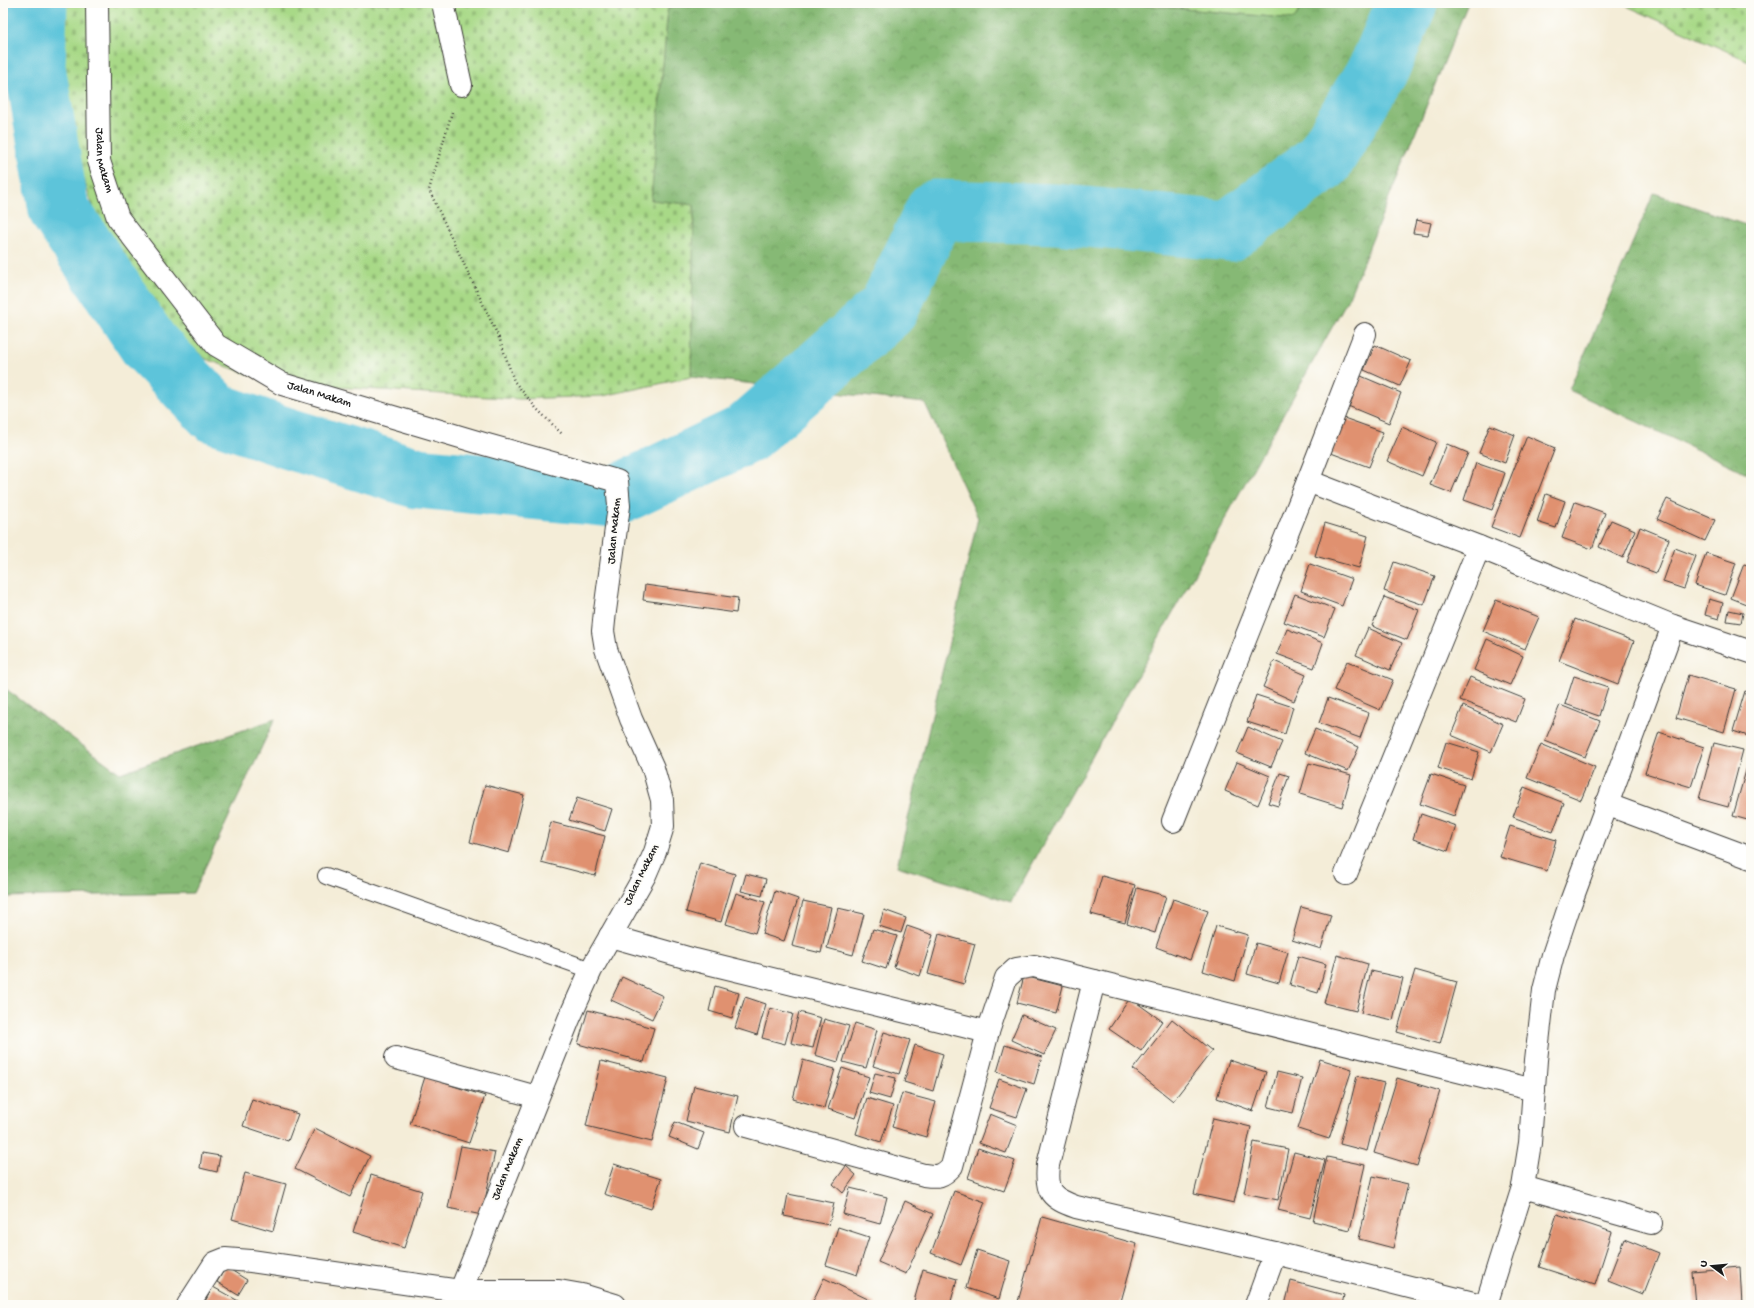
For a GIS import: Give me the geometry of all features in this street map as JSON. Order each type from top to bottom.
[{"type":"street","name":"Jalan Makam","points":[[97,3],[99,161],[118,218],[216,345],[282,384],[484,444],[617,481],[619,506],[603,630],[606,649],[626,706],[653,768],[662,800],[663,826],[656,852],[592,970],[569,1019],[457,1298]]},
{"type":"street","points":[[443,3],[461,85]]},
{"type":"street","points":[[1173,821],[1308,481],[1364,334]]},
{"type":"street","points":[[1308,481],[1479,547],[1673,626],[1751,652]]},
{"type":"street","points":[[1346,874],[1479,547]]},
{"type":"street","points":[[1486,1305],[1523,1187],[1530,1143],[1544,990],[1553,955],[1606,804],[1673,626]]},
{"type":"street","points":[[1606,804],[1751,858]]},
{"type":"street","points":[[610,936],[695,960],[988,1032]]},
{"type":"street","points":[[746,1126],[924,1175],[935,1177],[944,1174],[952,1166],[988,1032],[1006,978],[1016,969],[1034,966],[1534,1090]]},
{"type":"street","points":[[1094,981],[1048,1165],[1046,1180],[1048,1188],[1060,1202],[1275,1253],[1481,1305]]},
{"type":"street","points":[[396,1058],[537,1097]]},
{"type":"street","points":[[1523,1187],[1651,1223]]},
{"type":"street","points":[[1256,1305],[1275,1253]]},
{"type":"street","points":[[188,1305],[215,1263],[225,1259],[251,1261],[457,1298],[559,1291],[615,1305]]},
{"type":"lane","points":[[326,876],[592,970]]},
{"type":"path","points":[[461,85],[429,190],[500,340],[514,382],[536,408],[567,439]]},
{"type":"green space","points":[[59,3],[720,3],[668,7],[651,200],[694,205],[691,377],[603,396],[520,399],[273,383],[206,359],[131,295],[105,242],[84,180],[72,136],[63,84]]},
{"type":"green space","points":[[721,3],[1118,3],[1294,19],[1304,3],[1468,3],[1349,297],[1011,902],[897,866],[978,518],[925,403],[691,377],[694,205],[651,200],[668,7]]},
{"type":"green space","points":[[1118,3],[1304,3],[1294,19]]},
{"type":"green space","points":[[1620,3],[1751,3],[1751,62]]},
{"type":"green space","points":[[1654,193],[1751,227],[1751,475],[1569,390]]},
{"type":"green space","points":[[3,687],[120,773],[275,719],[193,893],[3,897]]},
{"type":"building","points":[[1416,220],[1431,223],[1428,235],[1413,233]]},
{"type":"building","points":[[1375,345],[1411,361],[1400,386],[1364,370]]},
{"type":"building","points":[[1361,376],[1401,393],[1389,423],[1348,406]]},
{"type":"building","points":[[1344,418],[1383,432],[1369,467],[1331,453]]},
{"type":"building","points":[[1490,425],[1515,435],[1505,463],[1479,453]]},
{"type":"building","points":[[1402,427],[1436,442],[1422,476],[1387,461]]},
{"type":"building","points":[[1527,436],[1555,448],[1520,538],[1491,527]]},
{"type":"building","points":[[1447,444],[1468,453],[1451,493],[1430,485]]},
{"type":"building","points":[[1476,463],[1505,473],[1492,510],[1464,500]]},
{"type":"building","points":[[1546,494],[1565,501],[1556,528],[1537,522]]},
{"type":"building","points":[[1667,499],[1715,520],[1705,541],[1657,519]]},
{"type":"building","points":[[1575,502],[1605,513],[1592,549],[1562,538]]},
{"type":"building","points":[[1611,520],[1635,530],[1623,558],[1599,547]]},
{"type":"building","points":[[1325,523],[1368,536],[1359,568],[1315,556]]},
{"type":"building","points":[[1640,527],[1669,539],[1656,573],[1627,562]]},
{"type":"building","points":[[1675,548],[1696,556],[1684,589],[1663,582]]},
{"type":"building","points":[[1706,553],[1736,563],[1725,595],[1695,585]]},
{"type":"building","points":[[1394,562],[1435,576],[1424,605],[1384,591]]},
{"type":"building","points":[[1310,564],[1352,579],[1342,606],[1301,591]]},
{"type":"building","points":[[1744,564],[1751,566],[1751,606],[1731,598]]},
{"type":"building","points":[[645,585],[738,598],[736,613],[643,600]]},
{"type":"building","points":[[1295,594],[1335,609],[1324,637],[1284,622]]},
{"type":"building","points":[[1384,597],[1419,610],[1407,640],[1372,626]]},
{"type":"building","points":[[1709,599],[1723,603],[1719,619],[1705,615]]},
{"type":"building","points":[[1496,600],[1539,617],[1525,649],[1483,631]]},
{"type":"building","points":[[1729,610],[1743,613],[1741,623],[1727,621]]},
{"type":"building","points":[[1575,619],[1634,641],[1618,684],[1559,661]]},
{"type":"building","points":[[1368,628],[1402,643],[1390,670],[1356,655]]},
{"type":"building","points":[[1287,629],[1323,643],[1314,668],[1277,654]]},
{"type":"building","points":[[1487,639],[1523,656],[1510,685],[1474,670]]},
{"type":"building","points":[[1274,661],[1306,675],[1294,701],[1263,687]]},
{"type":"building","points":[[1347,661],[1393,680],[1380,710],[1334,690]]},
{"type":"building","points":[[1688,675],[1736,689],[1724,732],[1676,718]]},
{"type":"building","points":[[1574,676],[1608,687],[1599,716],[1565,704]]},
{"type":"building","points":[[1470,677],[1525,699],[1516,722],[1460,700]]},
{"type":"building","points":[[1745,691],[1751,693],[1751,737],[1733,731]]},
{"type":"building","points":[[1256,695],[1293,707],[1285,734],[1247,722]]},
{"type":"building","points":[[1328,698],[1369,713],[1360,738],[1319,723]]},
{"type":"building","points":[[1560,705],[1600,721],[1585,757],[1545,741]]},
{"type":"building","points":[[1463,706],[1503,724],[1491,752],[1451,735]]},
{"type":"building","points":[[1248,727],[1282,742],[1271,767],[1237,753]]},
{"type":"building","points":[[1315,729],[1359,747],[1348,771],[1305,753]]},
{"type":"building","points":[[1659,732],[1704,747],[1691,787],[1645,773]]},
{"type":"building","points":[[1446,742],[1479,752],[1471,779],[1438,768]]},
{"type":"building","points":[[1714,743],[1743,750],[1728,807],[1699,799]]},
{"type":"building","points":[[1541,744],[1595,767],[1581,800],[1527,778]]},
{"type":"building","points":[[1749,760],[1751,760],[1751,821],[1733,816]]},
{"type":"building","points":[[1237,762],[1270,776],[1258,805],[1225,791]]},
{"type":"building","points":[[1309,763],[1351,775],[1342,807],[1300,794]]},
{"type":"building","points":[[1280,773],[1289,776],[1278,806],[1268,803]]},
{"type":"building","points":[[1431,774],[1464,785],[1454,816],[1420,804]]},
{"type":"building","points":[[485,785],[524,795],[509,853],[470,842]]},
{"type":"building","points":[[1524,787],[1564,803],[1553,832],[1513,817]]},
{"type":"building","points":[[577,798],[612,809],[605,831],[569,820]]},
{"type":"building","points":[[1421,814],[1456,826],[1448,851],[1413,839]]},
{"type":"building","points":[[551,822],[605,836],[595,876],[541,862]]},
{"type":"building","points":[[1510,826],[1556,840],[1547,871],[1500,857]]},
{"type":"building","points":[[700,863],[735,874],[721,922],[686,912]]},
{"type":"building","points":[[746,874],[766,879],[762,896],[741,891]]},
{"type":"building","points":[[1102,876],[1135,885],[1125,923],[1091,914]]},
{"type":"building","points":[[1137,888],[1166,896],[1155,933],[1127,924]]},
{"type":"building","points":[[775,891],[798,899],[784,941],[762,934]]},
{"type":"building","points":[[736,893],[765,902],[755,933],[726,924]]},
{"type":"building","points":[[1173,899],[1208,911],[1190,960],[1156,947]]},
{"type":"building","points":[[803,901],[831,907],[821,953],[792,946]]},
{"type":"building","points":[[1301,907],[1331,915],[1321,949],[1292,940]]},
{"type":"building","points":[[838,908],[864,914],[853,955],[827,948]]},
{"type":"building","points":[[884,910],[906,918],[901,933],[879,926]]},
{"type":"building","points":[[907,926],[933,935],[920,976],[894,967]]},
{"type":"building","points":[[1216,926],[1248,935],[1235,981],[1203,971]]},
{"type":"building","points":[[873,929],[897,936],[886,969],[862,961]]},
{"type":"building","points":[[939,934],[975,944],[964,984],[928,974]]},
{"type":"building","points":[[1256,943],[1288,952],[1279,983],[1247,974]]},
{"type":"building","points":[[1337,955],[1368,964],[1356,1011],[1324,1003]]},
{"type":"building","points":[[1298,956],[1326,964],[1318,993],[1290,985]]},
{"type":"building","points":[[1415,970],[1457,982],[1440,1044],[1397,1032]]},
{"type":"building","points":[[1371,971],[1403,978],[1393,1020],[1361,1013]]},
{"type":"building","points":[[1024,976],[1063,986],[1056,1013],[1017,1003]]},
{"type":"building","points":[[622,977],[663,996],[652,1019],[611,1000]]},
{"type":"building","points":[[715,986],[739,993],[732,1018],[709,1011]]},
{"type":"building","points":[[745,997],[766,1004],[757,1035],[735,1028]]},
{"type":"building","points":[[1130,998],[1162,1021],[1141,1051],[1109,1029]]},
{"type":"building","points":[[770,1008],[793,1014],[785,1044],[762,1038]]},
{"type":"building","points":[[588,1010],[654,1028],[644,1062],[578,1044]]},
{"type":"building","points":[[799,1012],[821,1018],[813,1048],[791,1043]]},
{"type":"building","points":[[1022,1015],[1056,1030],[1044,1055],[1011,1040]]},
{"type":"building","points":[[824,1019],[849,1026],[838,1062],[815,1055]]},
{"type":"building","points":[[1172,1019],[1212,1051],[1173,1101],[1133,1069]]},
{"type":"building","points":[[855,1023],[877,1030],[866,1068],[843,1062]]},
{"type":"building","points":[[884,1032],[910,1040],[899,1074],[873,1066]]},
{"type":"building","points":[[915,1045],[943,1054],[933,1091],[904,1082]]},
{"type":"building","points":[[1005,1045],[1042,1057],[1034,1084],[997,1072]]},
{"type":"building","points":[[1320,1059],[1352,1069],[1329,1139],[1298,1129]]},
{"type":"building","points":[[803,1060],[835,1069],[824,1108],[793,1099]]},
{"type":"building","points":[[1229,1060],[1266,1072],[1253,1111],[1217,1098]]},
{"type":"building","points":[[601,1061],[668,1078],[652,1142],[586,1126]]},
{"type":"building","points":[[842,1068],[869,1077],[855,1118],[828,1109]]},
{"type":"building","points":[[1277,1072],[1302,1078],[1293,1113],[1268,1107]]},
{"type":"building","points":[[875,1073],[896,1078],[890,1099],[869,1093]]},
{"type":"building","points":[[1357,1076],[1384,1083],[1367,1151],[1340,1144]]},
{"type":"building","points":[[425,1077],[485,1096],[469,1143],[410,1124]]},
{"type":"building","points":[[1397,1078],[1440,1091],[1417,1166],[1374,1153]]},
{"type":"building","points":[[999,1079],[1027,1089],[1017,1117],[989,1108]]},
{"type":"building","points":[[694,1086],[738,1096],[730,1132],[686,1121]]},
{"type":"building","points":[[902,1093],[936,1102],[926,1137],[892,1127]]},
{"type":"building","points":[[867,1098],[893,1106],[881,1142],[856,1134]]},
{"type":"building","points":[[252,1099],[298,1114],[288,1141],[243,1126]]},
{"type":"building","points":[[990,1114],[1017,1125],[1006,1153],[979,1143]]},
{"type":"building","points":[[1213,1118],[1251,1127],[1234,1203],[1194,1194]]},
{"type":"building","points":[[675,1122],[704,1133],[698,1149],[669,1137]]},
{"type":"building","points":[[315,1128],[370,1156],[350,1197],[295,1169]]},
{"type":"building","points":[[1254,1142],[1288,1149],[1278,1200],[1244,1193]]},
{"type":"building","points":[[461,1146],[495,1152],[482,1215],[448,1208]]},
{"type":"building","points":[[978,1148],[1015,1161],[1004,1191],[968,1178]]},
{"type":"building","points":[[1294,1152],[1325,1160],[1310,1218],[1278,1210]]},
{"type":"building","points":[[202,1153],[220,1156],[217,1172],[200,1168]]},
{"type":"building","points":[[1327,1157],[1365,1165],[1350,1230],[1313,1221]]},
{"type":"building","points":[[614,1164],[661,1179],[651,1209],[604,1194]]},
{"type":"building","points":[[846,1166],[856,1175],[843,1193],[833,1184]]},
{"type":"building","points":[[245,1173],[286,1184],[273,1231],[232,1219]]},
{"type":"building","points":[[371,1175],[422,1191],[404,1248],[353,1232]]},
{"type":"building","points":[[1373,1176],[1408,1184],[1393,1248],[1359,1239]]},
{"type":"building","points":[[850,1188],[887,1197],[880,1224],[843,1214]]},
{"type":"building","points":[[954,1191],[985,1202],[961,1265],[931,1253]]},
{"type":"building","points":[[788,1194],[834,1203],[829,1225],[784,1216]]},
{"type":"building","points":[[905,1201],[933,1214],[906,1274],[878,1262]]},
{"type":"building","points":[[1557,1214],[1612,1232],[1595,1285],[1539,1267]]},
{"type":"building","points":[[1042,1217],[1137,1244],[1120,1305],[1017,1305]]},
{"type":"building","points":[[838,1227],[869,1237],[857,1275],[826,1265]]},
{"type":"building","points":[[1624,1239],[1659,1253],[1643,1294],[1608,1280]]},
{"type":"building","points":[[977,1250],[1010,1261],[999,1299],[966,1288]]},
{"type":"building","points":[[226,1267],[247,1280],[238,1295],[217,1282]]},
{"type":"building","points":[[1740,1267],[1742,1305],[1695,1305],[1692,1271]]},
{"type":"building","points":[[923,1269],[957,1279],[950,1305],[929,1305],[914,1301]]},
{"type":"building","points":[[824,1278],[876,1303],[875,1305],[811,1305]]},
{"type":"building","points":[[1291,1281],[1344,1295],[1342,1305],[1285,1305]]},
{"type":"building","points":[[213,1287],[242,1303],[241,1305],[203,1305]]},
{"type":"waterway","points":[[37,3],[35,67],[59,210],[149,345],[215,413],[287,438],[417,478],[613,497],[746,434],[888,309],[936,210],[1055,214],[1229,231],[1323,161],[1380,66],[1407,3]]}]
